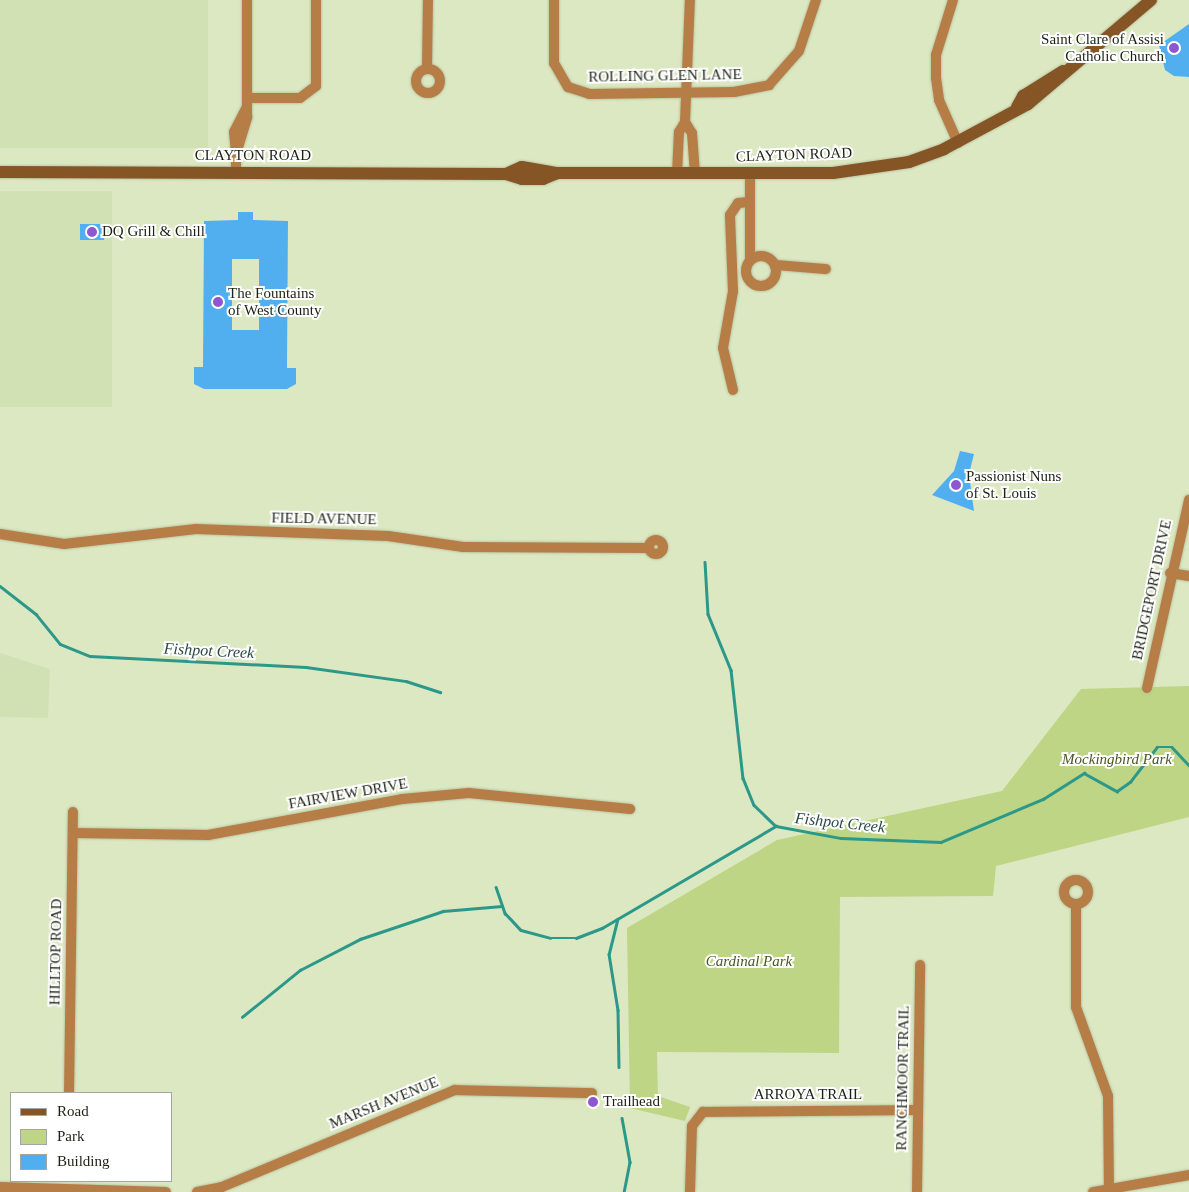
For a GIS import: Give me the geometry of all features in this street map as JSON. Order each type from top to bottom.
[{"type":"main road","name":"CLAYTON ROAD","points":[[0,172],[506,174],[543,179],[557,173],[695,174],[871,169],[910,162],[958,143],[1055,83],[1062,71],[1151,0]]},
{"type":"street","points":[[236,173],[234,132],[247,103],[247,0]]},
{"type":"street","points":[[247,103],[300,98],[316,86],[316,0]]},
{"type":"street","points":[[427,69],[428,0]]},
{"type":"street","name":"ROLLING GLEN LANE","points":[[554,0],[552,54],[559,74],[568,87],[588,94],[734,92],[769,85],[799,51],[816,0]]},
{"type":"street","points":[[677,174],[679,132],[685,122],[690,0]]},
{"type":"street","points":[[953,0],[936,55],[936,78],[939,100],[958,143]]},
{"type":"street","points":[[685,122],[692,133],[695,174]]},
{"type":"street","points":[[750,173],[750,261],[746,274],[758,286],[774,279],[775,265]]},
{"type":"street","points":[[733,390],[723,348],[733,291],[730,215],[738,203],[749,202]]},
{"type":"street","points":[[750,261],[764,257],[775,265],[826,269]]},
{"type":"street","name":"BRIDGEPORT DRIVE","points":[[1147,688],[1170,573],[1189,500]]},
{"type":"street","name":"FIELD AVENUE","points":[[0,534],[64,544],[196,529],[388,536],[463,547],[649,548]]},
{"type":"street","points":[[1170,573],[1189,576]]},
{"type":"street","name":"FAIRVIEW DRIVE","points":[[72,833],[208,835],[402,799],[469,793],[630,809]]},
{"type":"street","name":"HILLTOP ROAD","points":[[69,1092],[72,812]]},
{"type":"street","points":[[1076,904],[1076,1007],[1108,1096],[1109,1189]]},
{"type":"street","name":"RANCHMOOR TRAIL","points":[[917,1192],[920,965]]},
{"type":"street","name":"MARSH AVENUE","points":[[198,1192],[222,1187],[455,1090],[592,1093]]},
{"type":"street","name":"ARROYA TRAIL","points":[[690,1192],[692,1126],[699,1114],[714,1109],[918,1110]]},
{"type":"street","points":[[1093,1192],[1189,1175]]},
{"type":"street","points":[[0,1187],[68,1184],[166,1192]]},
{"type":"shaded area","points":[[0,0],[208,0],[208,148],[0,148]]},
{"type":"shaded area","points":[[0,191],[112,191],[112,407],[0,407]]},
{"type":"shaded area","points":[[0,653],[50,669],[48,718],[0,717]]},
{"type":"green space","name":"Cardinal Park","points":[[1189,686],[1189,817],[996,866],[993,896],[840,897],[839,1053],[657,1052],[658,1096],[690,1107],[685,1121],[630,1108],[627,928],[777,840],[1002,791],[1081,689]]},
{"type":"building","name":"Saint Clare of Assisi Catholic Church","points":[[1189,24],[1189,77],[1174,76],[1165,70],[1159,45]]},
{"type":"building","name":"The Fountains of West County","points":[[238,212],[253,212],[253,220],[288,221],[287,368],[296,368],[296,384],[287,389],[204,389],[194,384],[194,367],[203,367],[204,221],[238,220]],"holes":[[[232,259],[259,259],[259,330],[232,330]]]},
{"type":"building","name":"DQ Grill & Chill","points":[[80,224],[104,224],[104,240],[80,240]]},
{"type":"building","name":"Passionist Nuns of St. Louis","points":[[960,451],[974,454],[969,474],[974,511],[932,495],[954,471]]},
{"type":"waterway","points":[[705,562],[708,614],[731,670],[743,778],[754,805],[776,826]]},
{"type":"waterway","name":"Fishpot Creek","points":[[0,586],[36,614],[60,644],[90,656],[306,667],[406,681],[440,692]]},
{"type":"waterway","name":"Fishpot Creek","points":[[496,887],[505,913],[521,930],[550,938],[576,938],[602,928],[776,826],[841,838],[941,842],[1043,799],[1084,773],[1117,791],[1130,782],[1157,747],[1172,747],[1189,765]]},
{"type":"waterway","points":[[242,1017],[300,970],[360,939],[443,911],[502,906]]},
{"type":"waterway","points":[[618,919],[609,954],[618,1010],[619,1067]]},
{"type":"waterway","points":[[622,1118],[630,1162],[624,1192]]},
{"type":"place","name":"Saint Clare of Assisi Catholic Church","points":[[1174,48]]},
{"type":"place","name":"DQ Grill & Chill","points":[[92,232]]},
{"type":"place","name":"The Fountains of West County","points":[[218,302]]},
{"type":"place","name":"Passionist Nuns of St. Louis","points":[[956,485]]},
{"type":"place","name":"Trailhead","points":[[593,1102]]},
{"type":"park label","name":"Mockingbird Park","points":[[1117,760]]}]
